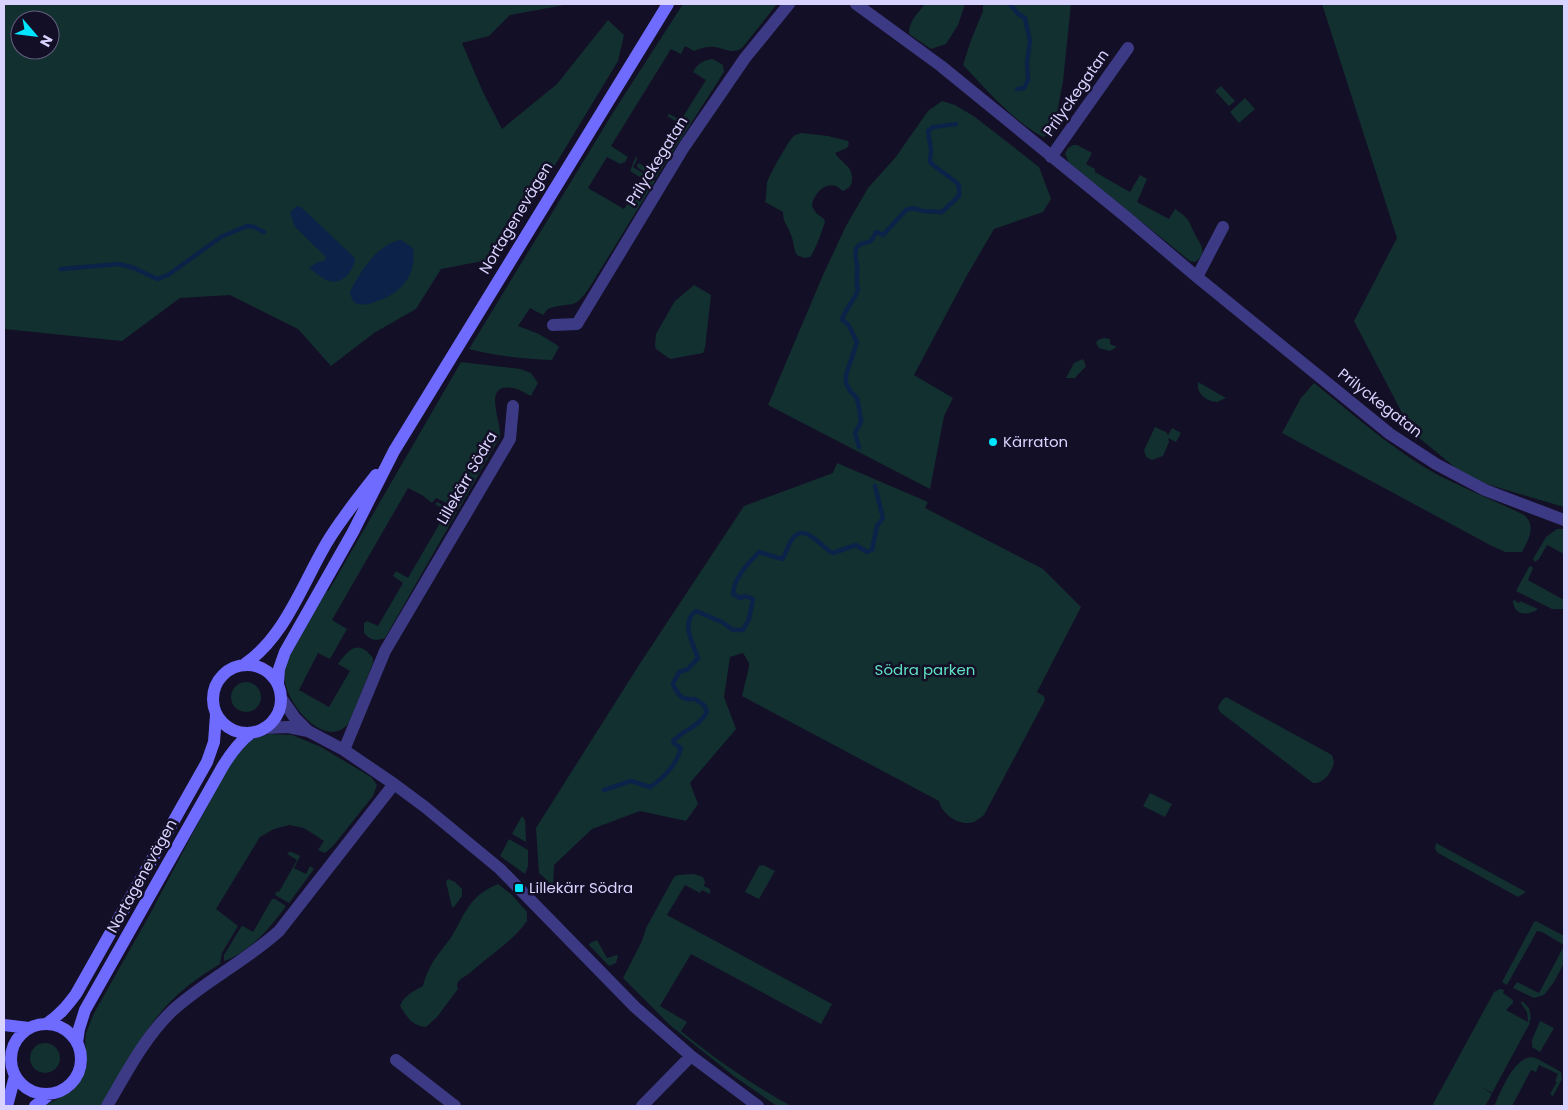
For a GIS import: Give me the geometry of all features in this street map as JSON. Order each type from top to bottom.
[{"type":"street","name":"Nortagenevägen","points":[[281,698],[278,684],[279,669],[285,652],[353,532],[394,451],[668,4]]},
{"type":"street","name":"Prilyckegatan","points":[[553,325],[577,324],[684,146],[745,58],[788,4]]},
{"type":"street","name":"Prilyckegatan","points":[[856,4],[941,66],[1390,434],[1436,464],[1485,490],[1564,520]]},
{"type":"street","name":"Prilyckegatan","points":[[1051,157],[1128,48]]},
{"type":"street","points":[[1197,277],[1223,227]]},
{"type":"street","name":"Lillekärr Södra","points":[[344,750],[385,651],[510,439],[513,406]]},
{"type":"street","name":"Nortagenevägen","points":[[29,1028],[46,1024],[56,1018],[76,994],[207,762],[214,742],[216,715],[213,693],[217,682],[229,670],[245,664],[258,655],[270,642],[327,542],[394,451]]},
{"type":"street","points":[[245,664],[255,665],[264,669],[272,675],[278,684]]},
{"type":"street","points":[[281,698],[295,718],[308,731]]},
{"type":"street","points":[[264,728],[277,715],[281,698]]},
{"type":"street","points":[[216,715],[222,723],[231,729],[240,733],[251,733]]},
{"type":"street","points":[[264,728],[288,727],[308,731],[344,750],[425,807],[500,869],[635,1007],[691,1056],[758,1106]]},
{"type":"street","name":"Nortagenevägen","points":[[35,1106],[50,1094],[70,1085],[76,1076],[80,1065],[80,1054],[77,1044],[79,1029],[86,1010],[223,766],[242,740],[251,733],[264,728]]},
{"type":"street","points":[[107,1106],[154,1030],[186,998],[215,976],[263,945],[278,930],[394,784]]},
{"type":"street","points":[[46,1024],[64,1029],[77,1044]]},
{"type":"street","points":[[4,1025],[29,1028]]},
{"type":"street","points":[[29,1028],[21,1034],[15,1042],[12,1051],[7,1056],[15,1076],[21,1084],[39,1094],[50,1094]]},
{"type":"street","points":[[642,1106],[691,1056]]},
{"type":"street","points":[[396,1060],[455,1106]]},
{"type":"street","points":[[7,1106],[15,1076]]},
{"type":"green space","points":[[4,4],[570,4],[510,15],[489,36],[462,43],[483,92],[502,129],[557,84],[608,20],[624,35],[618,61],[540,190],[493,259],[441,269],[416,309],[374,333],[331,366],[298,329],[230,295],[180,298],[122,341],[4,329]]},
{"type":"green space","points":[[683,4],[777,4],[743,47],[736,51],[710,47],[694,51],[685,46],[681,54],[671,49],[611,146],[628,157],[625,162],[620,164],[607,157],[588,188],[624,209],[643,179],[630,171],[636,156],[637,160],[633,167],[655,181],[585,294],[576,303],[548,309],[543,315],[530,308],[518,326],[539,334],[559,347],[552,360],[510,357],[469,349],[614,111]]},
{"type":"green space","points":[[925,4],[965,4],[958,25],[946,44],[931,49],[909,34],[912,22]]},
{"type":"green space","points":[[983,4],[1071,4],[1063,81],[1053,134],[1043,137],[1021,122],[1000,104],[963,65],[983,11]]},
{"type":"green space","points":[[1322,4],[1564,4],[1564,507],[1469,479],[1412,432],[1354,321],[1397,238]]},
{"type":"green space","points":[[713,59],[723,65],[724,72],[656,178],[638,168],[637,165],[639,163],[650,170],[679,123],[667,116],[669,114],[681,120],[706,80],[693,72],[701,62]]},
{"type":"green space","points":[[1221,86],[1235,101],[1229,106],[1215,91]]},
{"type":"green space","points":[[1245,98],[1255,109],[1239,123],[1230,112]]},
{"type":"green space","points":[[942,101],[955,105],[975,117],[1039,167],[1051,199],[1043,212],[994,229],[914,375],[953,398],[944,416],[930,489],[768,405],[823,275],[846,226],[868,188],[895,158],[928,111]]},
{"type":"green space","points":[[802,133],[848,141],[847,148],[835,153],[849,168],[852,175],[850,187],[847,189],[843,191],[836,186],[827,186],[814,198],[812,206],[825,222],[819,240],[810,257],[804,258],[797,255],[783,212],[765,202],[768,179],[792,138]]},
{"type":"green space","points":[[1077,145],[1092,153],[1086,164],[1095,169],[1095,172],[1130,192],[1140,175],[1147,179],[1137,202],[1169,219],[1175,209],[1184,216],[1202,248],[1201,257],[1195,262],[1190,261],[1069,163],[1065,154],[1068,148]]},
{"type":"green space","points":[[694,285],[711,295],[705,348],[703,353],[670,359],[656,349],[656,334],[675,301]]},
{"type":"green space","points":[[1104,338],[1110,339],[1110,344],[1117,347],[1110,351],[1099,348],[1096,343]]},
{"type":"green space","points":[[1083,359],[1086,366],[1084,369],[1075,378],[1066,378],[1074,363]]},
{"type":"green space","points":[[461,362],[520,369],[531,373],[538,383],[531,396],[513,388],[503,388],[498,391],[495,397],[495,405],[500,437],[459,509],[436,498],[432,503],[408,488],[332,620],[347,629],[330,659],[318,653],[299,690],[329,707],[350,671],[338,664],[346,654],[354,648],[358,648],[368,652],[373,658],[373,663],[350,721],[341,730],[330,732],[318,728],[297,708],[289,695],[285,682],[287,662],[319,603],[329,590]]},
{"type":"green space","points":[[1198,382],[1226,398],[1217,402],[1209,400],[1200,393]]},
{"type":"green space","points":[[1314,383],[1375,432],[1423,466],[1450,481],[1524,515],[1528,519],[1531,528],[1529,538],[1522,552],[1505,552],[1490,545],[1282,433],[1301,398]]},
{"type":"green space","points":[[1155,427],[1166,432],[1168,435],[1172,428],[1181,433],[1176,442],[1168,438],[1169,442],[1163,456],[1152,460],[1146,457],[1144,450]]},
{"type":"green space","name":"Södra parken","points":[[837,463],[928,502],[925,508],[1043,569],[1081,607],[1037,692],[1044,696],[1045,700],[984,815],[974,822],[963,823],[957,821],[947,815],[939,801],[742,696],[749,667],[749,663],[743,653],[730,657],[724,697],[736,729],[690,783],[698,804],[686,821],[640,811],[592,829],[554,865],[553,886],[539,873],[536,828],[639,665],[744,506],[833,473]]},
{"type":"green space","points":[[437,502],[457,512],[385,638],[371,639],[364,633],[364,623],[367,621],[378,626],[403,583],[393,576],[396,571],[408,578],[447,511],[435,504]]},
{"type":"green space","points":[[1557,529],[1564,529],[1564,554],[1547,545],[1539,559],[1535,562],[1533,559],[1546,537]]},
{"type":"green space","points":[[1531,566],[1533,568],[1528,580],[1564,600],[1564,609],[1552,609],[1516,591]]},
{"type":"green space","points":[[1514,600],[1538,609],[1526,614],[1519,612],[1514,606]]},
{"type":"green space","points":[[246,682],[257,686],[261,697],[257,708],[246,712],[235,708],[231,697],[235,686]]},
{"type":"green space","points":[[1226,697],[1332,755],[1334,762],[1327,777],[1321,782],[1313,783],[1220,712],[1218,707]]},
{"type":"green space","points":[[269,734],[292,735],[321,747],[371,777],[377,785],[373,796],[333,846],[325,853],[318,850],[324,841],[304,828],[289,825],[274,829],[260,837],[216,909],[238,926],[222,953],[220,964],[188,986],[161,1012],[142,1038],[101,1106],[44,1106],[72,1091],[81,1080],[87,1065],[86,1033],[94,1013],[150,914],[230,763],[250,740]]},
{"type":"green space","points":[[1150,793],[1172,804],[1165,817],[1143,806]]},
{"type":"green space","points":[[522,816],[525,820],[526,842],[512,834]]},
{"type":"green space","points":[[509,839],[528,850],[528,866],[525,874],[500,856]]},
{"type":"green space","points":[[1436,843],[1526,892],[1518,897],[1438,853],[1435,849]]},
{"type":"green space","points":[[289,852],[300,856],[294,868],[306,874],[310,866],[314,869],[289,903],[275,895],[277,891],[279,892],[297,860],[287,854]]},
{"type":"green space","points":[[763,865],[775,871],[759,899],[745,892],[759,866]]},
{"type":"green space","points":[[694,874],[703,877],[704,886],[710,889],[710,894],[702,890],[700,893],[685,885],[667,915],[832,1004],[821,1024],[691,954],[660,1006],[687,1022],[681,1031],[707,1052],[791,1106],[777,1106],[735,1077],[671,1026],[623,978],[642,941],[646,928],[674,877]]},
{"type":"green space","points":[[448,879],[455,882],[462,889],[462,896],[454,907],[452,907],[446,882]]},
{"type":"green space","points":[[498,884],[512,895],[527,912],[527,921],[508,942],[460,980],[457,984],[458,989],[437,1017],[426,1027],[413,1023],[400,1006],[402,1002],[410,994],[423,986],[434,961],[450,939],[468,907],[480,895]]},
{"type":"green space","points":[[272,899],[286,906],[274,922],[243,952],[224,961],[224,955],[241,927],[243,926],[253,932]]},
{"type":"green space","points":[[1536,921],[1564,936],[1564,945],[1537,931],[1507,985],[1502,982]]},
{"type":"green space","points":[[597,940],[607,958],[618,956],[616,963],[609,966],[589,945]]},
{"type":"green space","points":[[1564,946],[1564,963],[1554,982],[1544,995],[1534,998],[1513,988],[1517,982],[1539,993]]},
{"type":"green space","points":[[1500,989],[1504,990],[1503,993],[1513,1000],[1513,1003],[1506,1010],[1528,1022],[1527,1012],[1521,1003],[1522,1001],[1529,1008],[1531,1018],[1492,1093],[1481,1087],[1492,1094],[1485,1106],[1432,1106],[1494,992]]},
{"type":"green space","points":[[1540,1021],[1554,1028],[1540,1052],[1532,1047],[1532,1040]]},
{"type":"green space","points":[[45,1043],[56,1047],[60,1058],[56,1069],[45,1073],[34,1069],[30,1058],[34,1047]]},
{"type":"green space","points":[[1530,1057],[1536,1058],[1561,1072],[1562,1079],[1553,1096],[1550,1094],[1557,1082],[1555,1081],[1558,1074],[1539,1065],[1536,1072],[1531,1070],[1512,1106],[1494,1106],[1512,1070],[1523,1060]]},
{"type":"water","points":[[298,206],[354,257],[355,261],[352,269],[346,277],[334,282],[329,281],[309,268],[318,262],[324,261],[326,257],[295,227],[290,213]]},
{"type":"water","points":[[401,240],[413,248],[413,266],[406,281],[394,293],[378,301],[363,305],[355,302],[350,292],[364,268],[384,247]]},
{"type":"waterway","points":[[1010,4],[1018,14],[1025,18],[1030,41],[1027,63],[1028,80],[1024,88],[1017,89]]},
{"type":"waterway","points":[[859,447],[855,433],[861,422],[857,398],[850,391],[846,383],[846,375],[857,342],[848,324],[842,320],[858,290],[856,249],[860,245],[871,241],[876,232],[883,235],[906,210],[913,208],[923,211],[942,212],[959,196],[959,185],[930,162],[931,150],[928,131],[933,127],[956,124]]},
{"type":"waterway","points":[[61,269],[119,264],[134,268],[157,279],[168,275],[221,237],[247,226],[264,232]]},
{"type":"waterway","points":[[604,790],[631,781],[650,787],[665,775],[676,760],[681,748],[673,741],[700,721],[707,712],[704,705],[695,699],[687,699],[681,696],[673,684],[679,672],[688,669],[698,658],[689,633],[688,627],[691,616],[696,611],[722,622],[733,630],[743,630],[749,619],[753,599],[746,596],[740,598],[733,594],[739,576],[759,552],[782,559],[791,540],[798,534],[803,533],[814,538],[833,553],[856,545],[867,552],[872,550],[877,526],[883,518],[875,486]]},
{"type":"place","name":"Kärraton","points":[[993,442]]},
{"type":"place","name":"Lillekärr Södra","points":[[519,888]]}]
